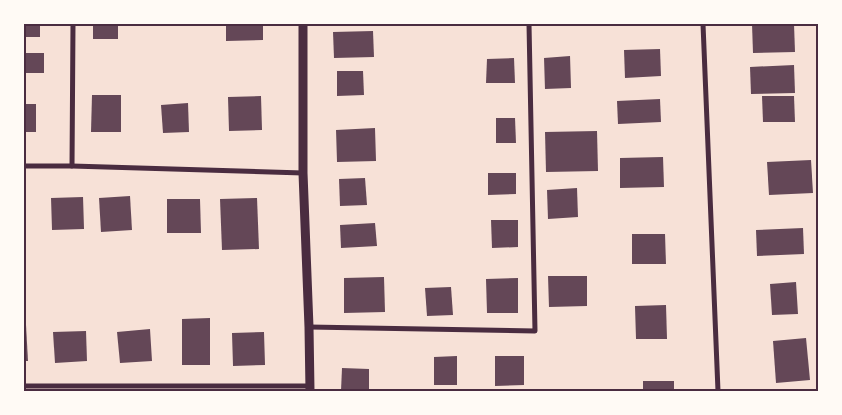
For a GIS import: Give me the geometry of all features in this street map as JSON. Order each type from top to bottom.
[{"type":"street","points":[[72,166],[73,24]]},
{"type":"street","points":[[24,386],[310,389],[303,173],[303,24]]},
{"type":"street","points":[[309,327],[535,332],[529,24]]},
{"type":"street","points":[[703,24],[718,391]]},
{"type":"street","points":[[24,166],[303,173]]},
{"type":"building","points":[[24,24],[40,24],[40,37],[24,37]]},
{"type":"building","points":[[93,24],[118,24],[118,39],[93,39]]},
{"type":"building","points":[[226,24],[263,24],[263,40],[226,41]]},
{"type":"building","points":[[752,24],[794,24],[795,52],[753,53]]},
{"type":"building","points":[[373,31],[374,57],[334,58],[333,32]]},
{"type":"building","points":[[660,49],[661,76],[625,78],[624,50]]},
{"type":"building","points":[[24,53],[44,53],[44,73],[24,73]]},
{"type":"building","points":[[570,56],[571,88],[545,89],[544,58]]},
{"type":"building","points":[[514,58],[515,83],[486,83],[487,59]]},
{"type":"building","points":[[794,65],[795,93],[751,94],[750,67]]},
{"type":"building","points":[[337,71],[363,71],[364,95],[337,96]]},
{"type":"building","points":[[92,95],[121,95],[121,132],[91,132]]},
{"type":"building","points":[[261,96],[262,130],[229,131],[228,97]]},
{"type":"building","points":[[762,96],[794,96],[795,122],[763,122]]},
{"type":"building","points":[[660,99],[661,122],[618,124],[617,101]]},
{"type":"building","points":[[188,103],[189,132],[163,133],[161,105]]},
{"type":"building","points":[[24,104],[36,104],[36,132],[24,132]]},
{"type":"building","points":[[496,118],[515,118],[516,143],[496,143]]},
{"type":"building","points":[[375,128],[376,161],[337,162],[336,130]]},
{"type":"building","points":[[597,131],[598,171],[546,172],[545,132]]},
{"type":"building","points":[[663,157],[664,187],[620,188],[620,158]]},
{"type":"building","points":[[811,160],[813,193],[769,195],[767,162]]},
{"type":"building","points":[[488,173],[516,173],[516,194],[488,195]]},
{"type":"building","points":[[365,178],[367,205],[340,206],[339,179]]},
{"type":"building","points":[[577,188],[578,217],[548,219],[547,190]]},
{"type":"building","points":[[130,196],[132,230],[101,232],[99,198]]},
{"type":"building","points":[[83,197],[84,229],[52,230],[51,198]]},
{"type":"building","points":[[257,198],[259,249],[222,250],[220,199]]},
{"type":"building","points":[[167,199],[200,199],[201,233],[167,233]]},
{"type":"building","points":[[491,220],[518,220],[518,247],[492,248]]},
{"type":"building","points":[[375,223],[377,246],[341,248],[340,225]]},
{"type":"building","points":[[803,228],[804,254],[757,256],[756,230]]},
{"type":"building","points":[[632,234],[665,234],[666,264],[632,264]]},
{"type":"building","points":[[548,276],[587,276],[587,306],[549,307]]},
{"type":"building","points":[[384,277],[385,312],[344,313],[344,278]]},
{"type":"building","points":[[518,278],[518,313],[487,313],[486,279]]},
{"type":"building","points":[[796,282],[798,314],[772,315],[770,284]]},
{"type":"building","points":[[451,287],[453,315],[427,316],[425,288]]},
{"type":"building","points":[[666,305],[667,339],[636,339],[635,306]]},
{"type":"building","points":[[210,318],[210,365],[182,365],[182,319]]},
{"type":"building","points":[[24,325],[26,325],[28,361],[24,361]]},
{"type":"building","points":[[150,329],[152,361],[120,363],[117,332]]},
{"type":"building","points":[[86,331],[87,361],[55,363],[53,332]]},
{"type":"building","points":[[264,332],[265,365],[233,366],[232,333]]},
{"type":"building","points":[[806,338],[810,380],[776,383],[773,341]]},
{"type":"building","points":[[457,356],[457,385],[434,385],[434,357]]},
{"type":"building","points":[[495,356],[524,356],[524,385],[495,386]]},
{"type":"building","points":[[342,368],[369,369],[369,391],[341,391]]},
{"type":"building","points":[[643,381],[674,381],[674,391],[643,391]]}]
